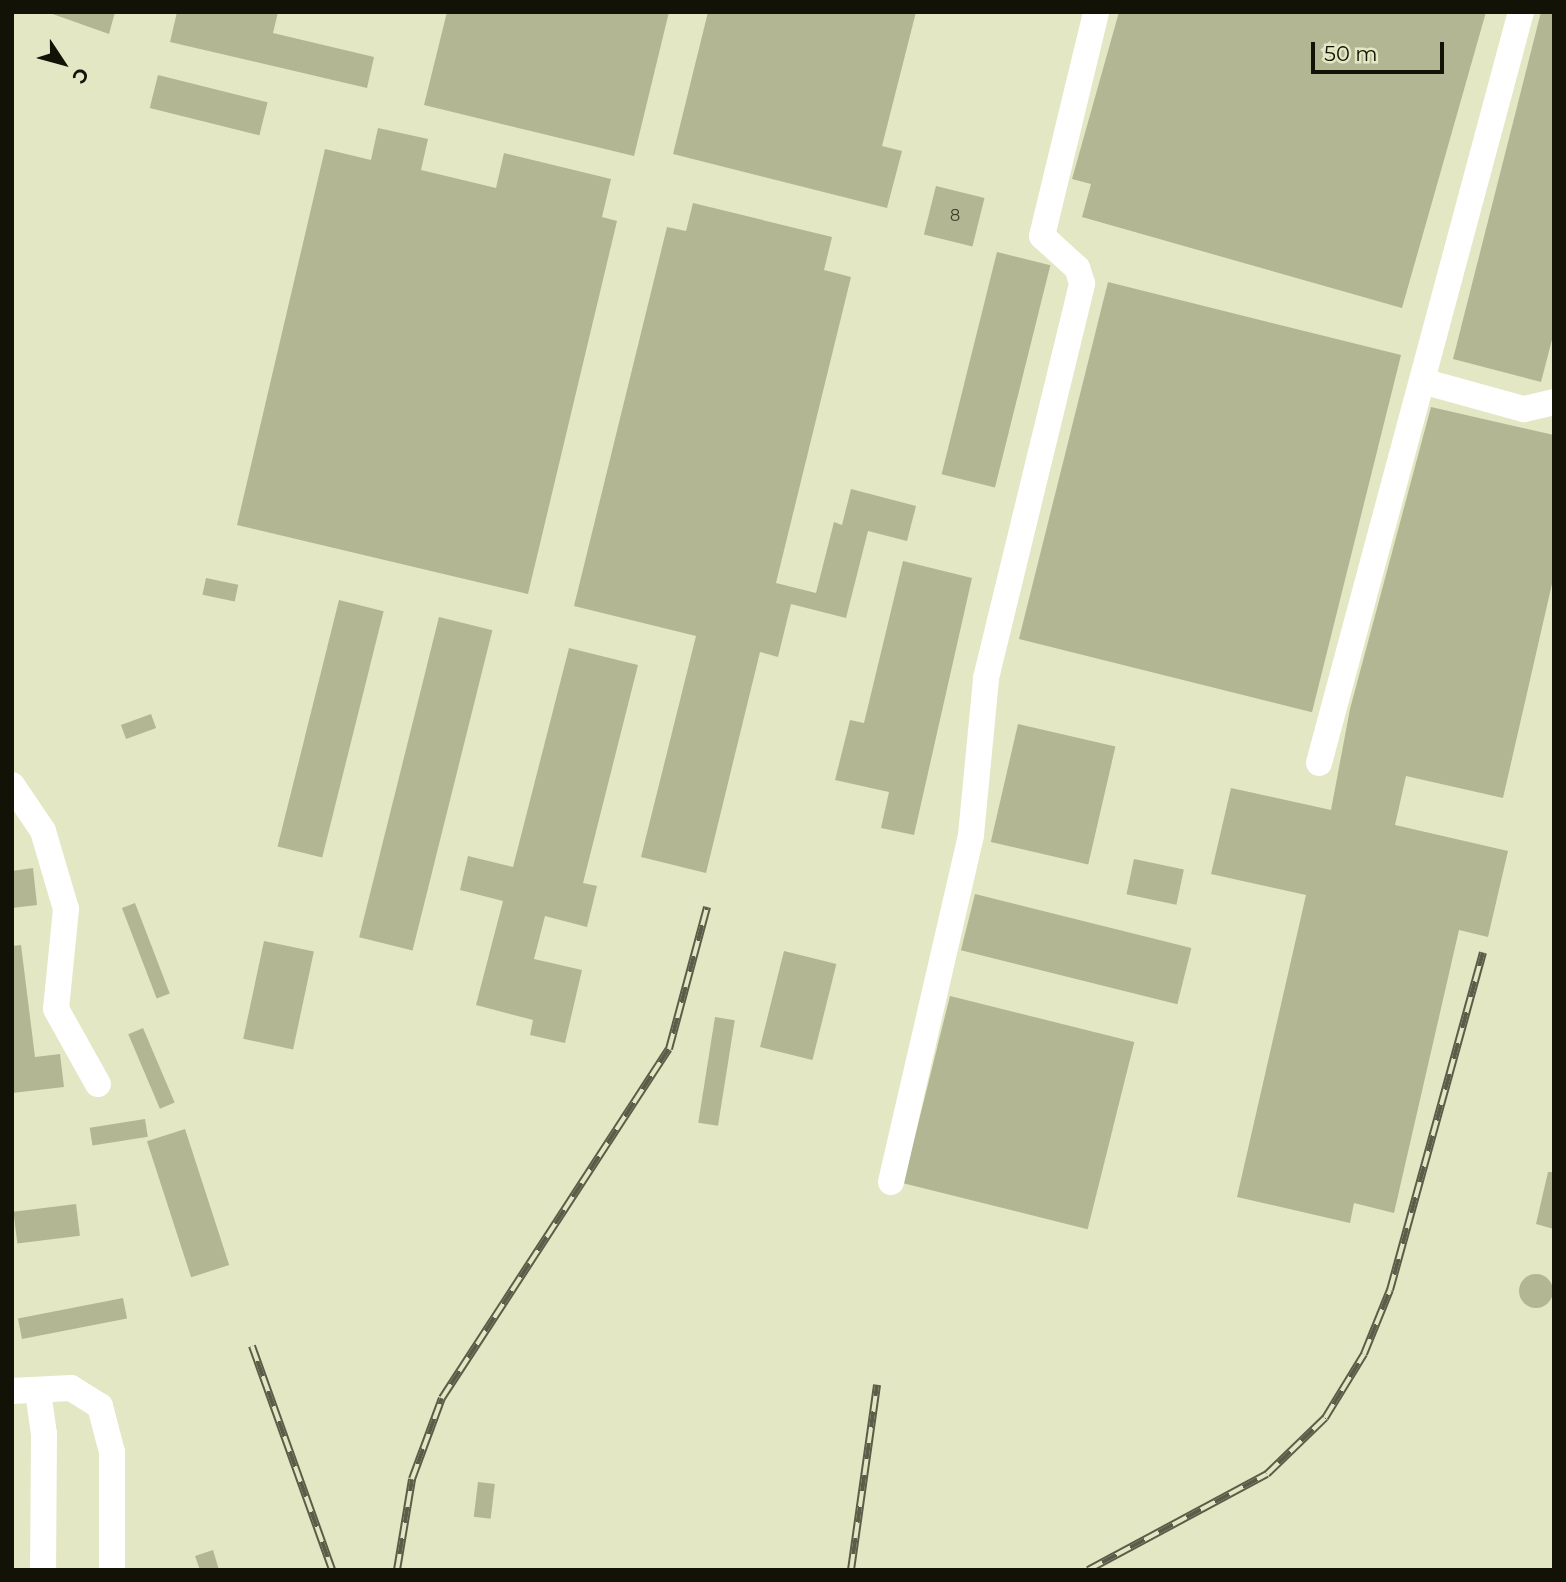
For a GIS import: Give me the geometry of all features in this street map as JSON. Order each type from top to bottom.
[{"type":"lane","points":[[891,1182],[971,835],[985,678],[1082,283],[1077,268],[1042,236],[1096,12]]},
{"type":"lane","points":[[1319,763],[1521,12]]},
{"type":"lane","points":[[1422,381],[1524,410],[1554,402]]},
{"type":"lane","points":[[12,785],[43,831],[66,909],[55,1009],[98,1084]]},
{"type":"lane","points":[[43,1570],[44,1434],[25,1391],[82,1391],[100,1406],[112,1452],[112,1570]]},
{"type":"building","points":[[47,12],[115,12],[109,34]]},
{"type":"building","points":[[177,12],[278,12],[273,33],[374,57],[367,88],[170,42]]},
{"type":"building","points":[[447,12],[669,12],[634,156],[424,105]]},
{"type":"building","points":[[708,12],[916,12],[882,146],[902,151],[887,208],[673,154]]},
{"type":"building","points":[[1119,12],[1486,12],[1402,308],[1082,217],[1091,184],[1072,179]]},
{"type":"building","points":[[1541,12],[1554,12],[1554,332],[1541,382],[1453,359]]},
{"type":"building","points":[[158,75],[268,102],[259,135],[150,108]]},
{"type":"building","points":[[378,128],[428,139],[421,170],[496,188],[504,153],[611,179],[602,217],[617,221],[528,594],[237,525],[325,149],[371,160]]},
{"type":"building","points":[[936,186],[985,198],[972,247],[924,235]]},
{"type":"building","points":[[693,203],[832,237],[824,270],[851,277],[776,583],[816,593],[834,522],[842,525],[851,489],[916,506],[907,541],[868,531],[846,618],[791,604],[778,657],[760,652],[706,873],[641,857],[696,636],[574,606],[667,227],[686,231]]},
{"type":"building","points":[[997,252],[1050,265],[995,488],[942,474]]},
{"type":"building","points":[[1108,282],[1401,355],[1312,712],[1019,639]]},
{"type":"building","points":[[1431,407],[1554,435],[1554,575],[1503,798],[1406,776],[1395,825],[1508,851],[1488,937],[1459,930],[1394,1213],[1354,1203],[1350,1223],[1237,1197],[1306,895],[1211,874],[1231,788],[1331,810],[1350,709]]},
{"type":"building","points":[[903,561],[972,578],[914,835],[881,828],[889,792],[835,780],[850,720],[864,723]]},
{"type":"building","points":[[206,578],[238,585],[235,601],[202,595]]},
{"type":"building","points":[[339,600],[384,611],[322,858],[278,846]]},
{"type":"building","points":[[439,617],[492,630],[413,951],[359,937]]},
{"type":"building","points":[[569,648],[638,665],[583,883],[597,886],[587,927],[545,916],[534,959],[582,970],[565,1043],[530,1035],[533,1020],[476,1005],[503,901],[460,890],[468,856],[513,867]]},
{"type":"building","points":[[151,714],[156,728],[126,739],[121,725]]},
{"type":"building","points":[[1018,724],[1115,746],[1088,864],[991,842]]},
{"type":"building","points":[[1134,859],[1184,870],[1176,905],[1127,894]]},
{"type":"building","points":[[33,868],[37,905],[12,908],[12,871]]},
{"type":"building","points":[[975,894],[1191,948],[1177,1004],[961,950]]},
{"type":"building","points":[[135,903],[170,994],[157,999],[122,908]]},
{"type":"building","points":[[264,941],[314,952],[293,1049],[243,1039]]},
{"type":"building","points":[[21,945],[35,1057],[60,1054],[64,1087],[12,1093],[12,946]]},
{"type":"building","points":[[784,951],[836,964],[812,1060],[760,1047]]},
{"type":"building","points":[[950,996],[1134,1042],[1088,1229],[903,1183]]},
{"type":"building","points":[[715,1017],[735,1020],[718,1126],[698,1123]]},
{"type":"building","points":[[143,1028],[175,1103],[160,1109],[128,1034]]},
{"type":"building","points":[[145,1119],[148,1137],[93,1146],[90,1128]]},
{"type":"building","points":[[185,1129],[229,1265],[191,1277],[147,1141]]},
{"type":"building","points":[[1548,1172],[1554,1172],[1554,1229],[1536,1224]]},
{"type":"building","points":[[76,1204],[80,1236],[17,1243],[13,1212]]},
{"type":"building","points":[[1536,1274],[1548,1279],[1553,1291],[1548,1303],[1536,1308],[1524,1303],[1519,1291],[1524,1279]]},
{"type":"building","points":[[123,1298],[127,1319],[22,1339],[18,1318]]},
{"type":"building","points":[[478,1482],[495,1484],[491,1519],[474,1517]]},
{"type":"building","points":[[213,1550],[219,1570],[200,1570],[195,1556]]},
{"type":"railway","points":[[397,1570],[412,1479],[442,1398],[669,1049],[707,907]]},
{"type":"railway","points":[[1088,1570],[1267,1474],[1325,1418],[1364,1354],[1390,1290],[1483,953]]},
{"type":"railway","points":[[252,1346],[332,1570]]},
{"type":"railway","points":[[851,1570],[877,1385]]}]
